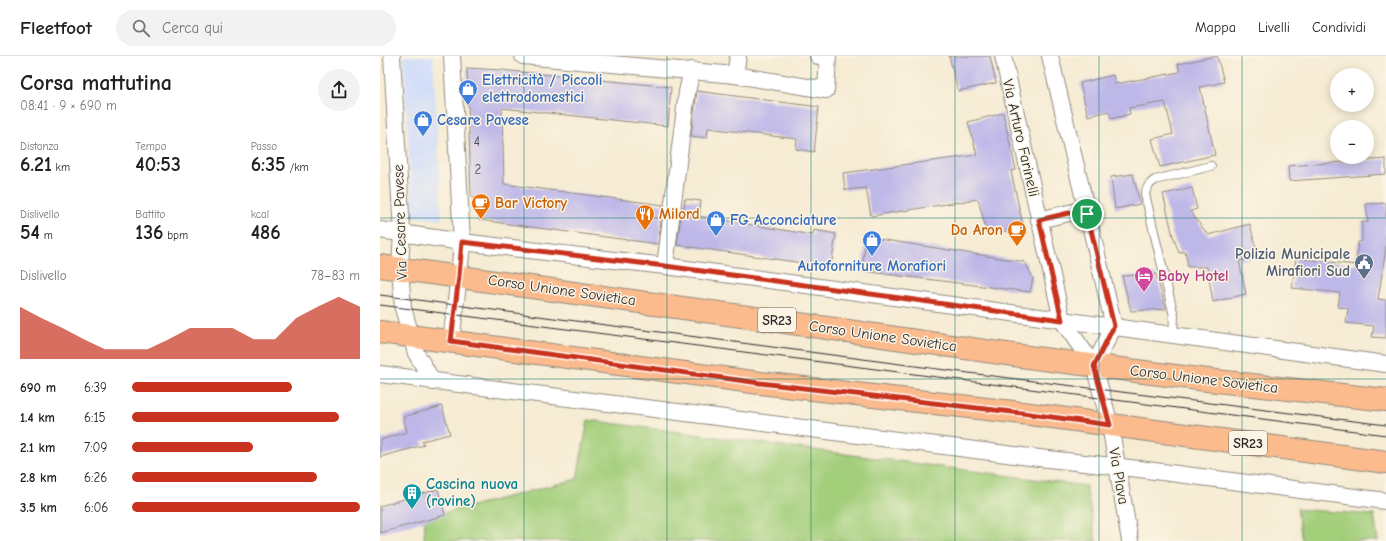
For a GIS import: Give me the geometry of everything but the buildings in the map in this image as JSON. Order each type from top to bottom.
[{"type":"main road","name":"Corso Unione Sovietica","points":[[390,266],[1094,366],[1200,380],[1386,400]]},
{"type":"main road","name":"SR23","points":[[380,332],[760,383],[1030,414],[1386,462]]},
{"type":"street","name":"Via Cesare Pavese","points":[[392,56],[402,233],[390,266],[416,353],[433,382]]},
{"type":"street","points":[[451,341],[462,242],[452,56]]},
{"type":"street","points":[[523,56],[692,70],[735,75],[826,90],[828,57],[818,56]]},
{"type":"street","points":[[735,75],[738,56]]},
{"type":"street","name":"Via Arturo Farinelli","points":[[1003,56],[1062,320],[1094,366]]},
{"type":"street","points":[[1050,56],[1114,326],[1094,366]]},
{"type":"street","points":[[665,266],[687,92],[692,70]]},
{"type":"street","points":[[1039,220],[1086,209]]},
{"type":"street","points":[[380,230],[462,242],[665,266],[1386,364]]},
{"type":"street","name":"Via Plava","points":[[1094,366],[1110,425],[1130,541]]},
{"type":"street","points":[[380,374],[433,382],[1386,501]]},
{"type":"lane","points":[[1173,334],[1174,316],[1145,194],[1146,188],[1155,180],[1211,166]]},
{"type":"shaded area","name":"Cesare Pavese","points":[[403,56],[433,56],[442,220],[413,217]]},
{"type":"green space","points":[[588,420],[1086,486],[1096,541],[424,541],[425,518],[577,479]]},
{"type":"green space","points":[[1297,509],[1374,515],[1378,541],[1302,541]]},
{"type":"tram line","points":[[380,295],[953,371],[1386,425]]},
{"type":"tram line","points":[[380,305],[1386,435]]},
{"type":"place","name":"Elettricità / Piccoli elettrodomestici","points":[[468,106]]},
{"type":"place","name":"Cesare Pavese","points":[[423,137]]},
{"type":"place","name":"Bar Victory","points":[[481,220]]},
{"type":"place","name":"Milord","points":[[645,231]]},
{"type":"place","name":"FG Acconciature","points":[[716,237]]},
{"type":"place","name":"Da Aron","points":[[1017,247]]},
{"type":"place","name":"Autoforniture Morafiori","points":[[872,257]]},
{"type":"place","name":"Polizia Municipale Mirafiori Sud","points":[[1364,280]]},
{"type":"place","name":"Baby Hotel","points":[[1144,293]]},
{"type":"place","name":"Cascina nuova (rovine)","points":[[412,510]]},
{"type":"route","points":[[1086,209],[1087,214],[1114,326],[1094,366],[1110,425],[1030,414],[760,383],[451,341],[462,242],[665,266],[1062,320],[1039,220],[1086,209]]}]
